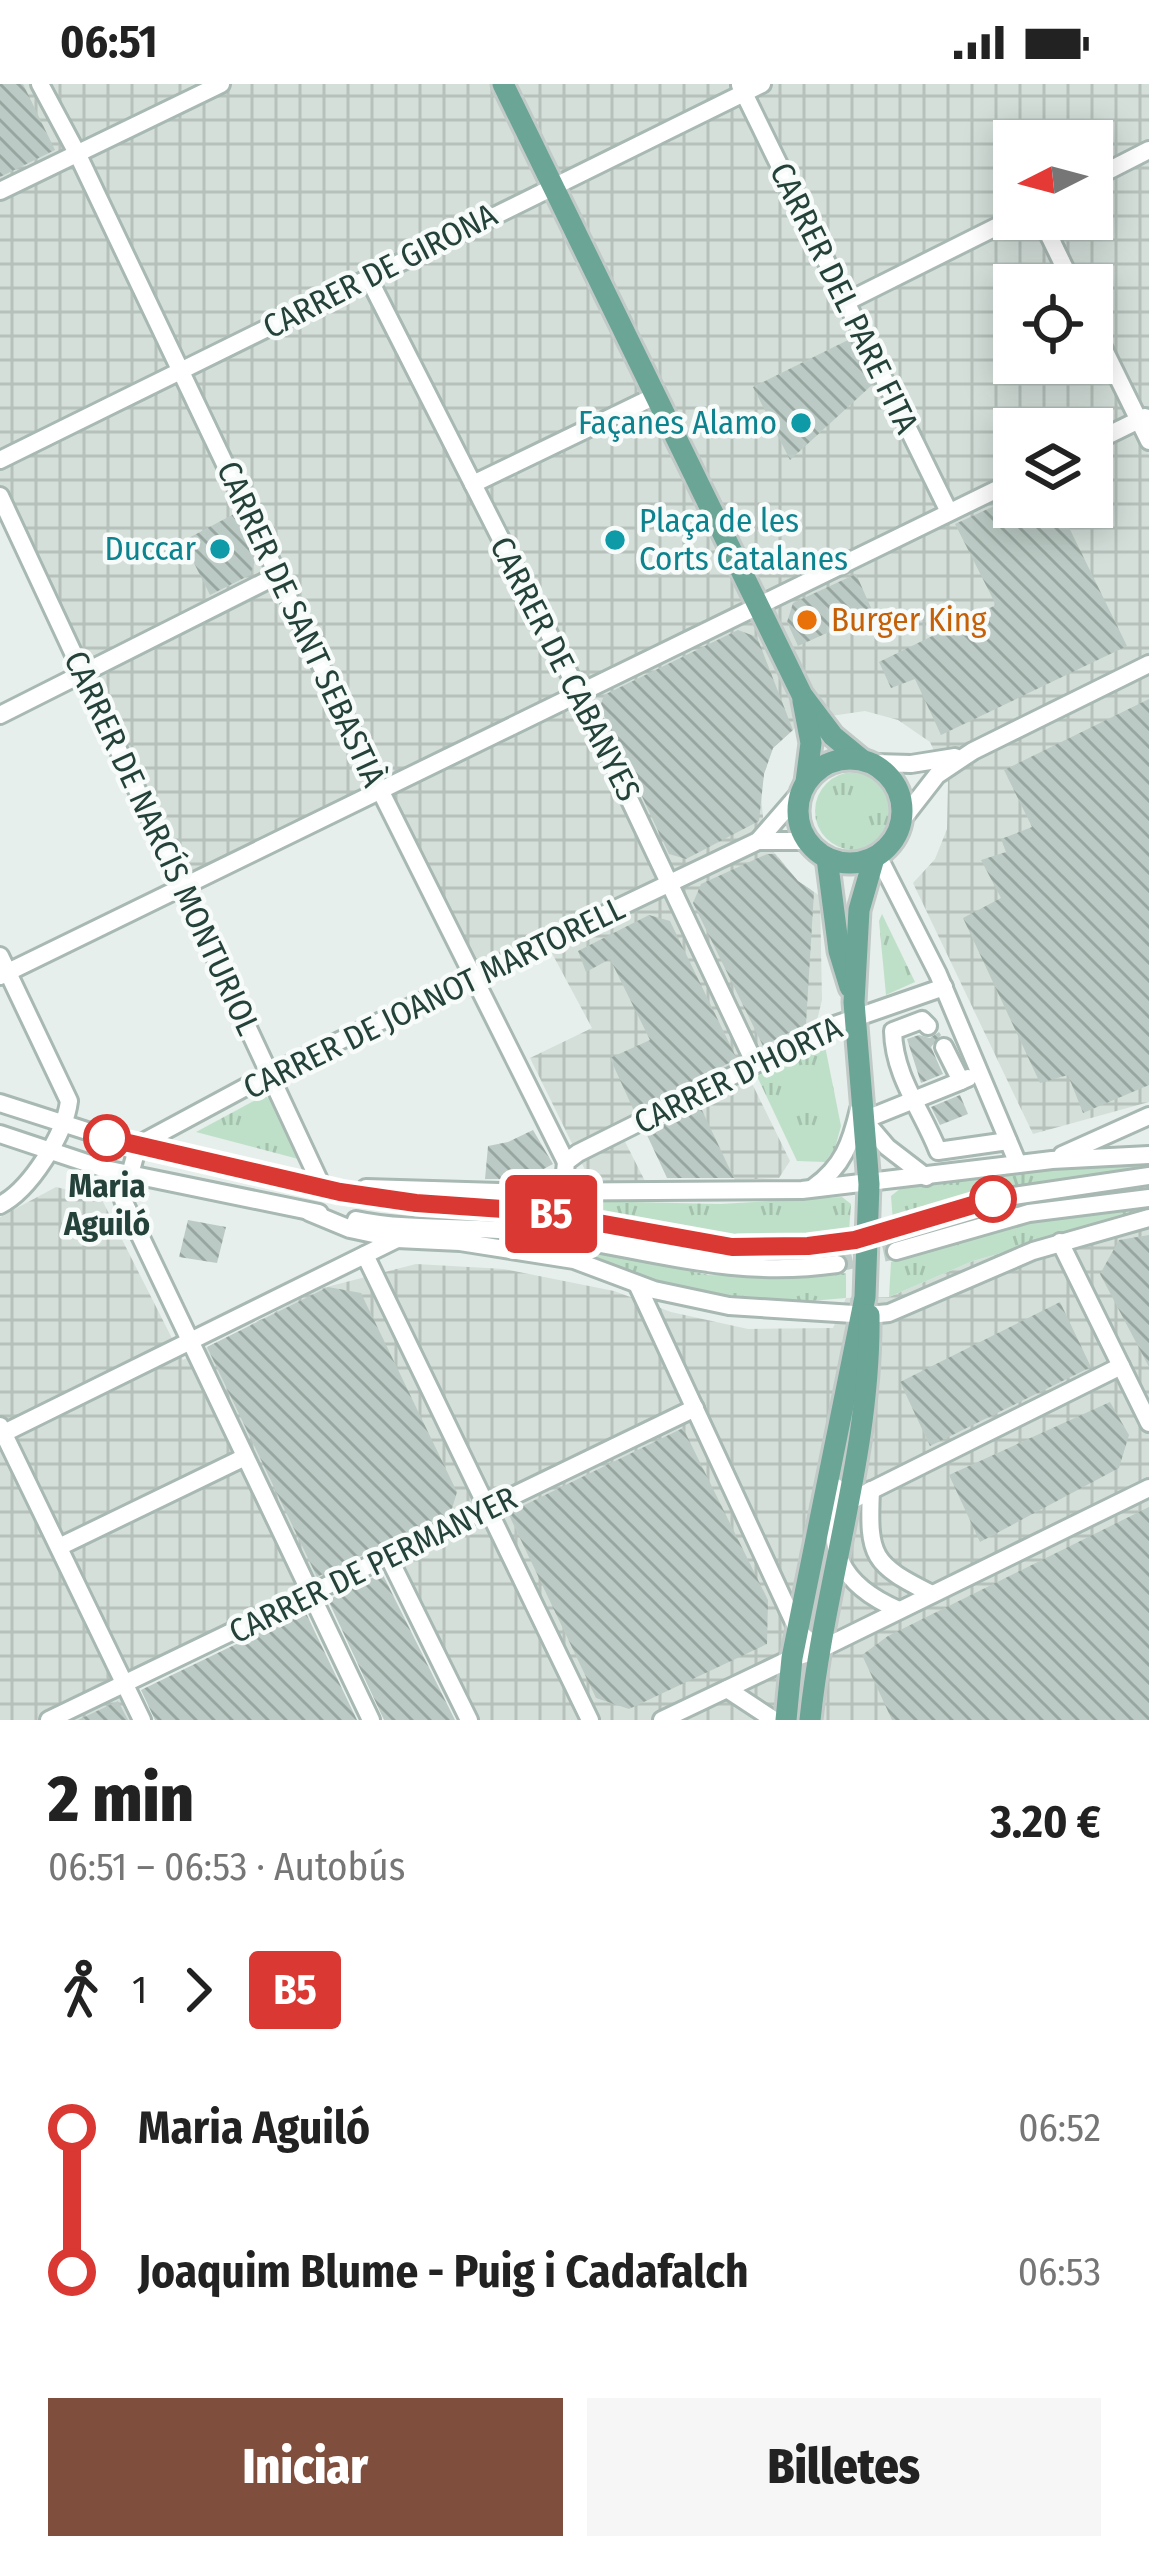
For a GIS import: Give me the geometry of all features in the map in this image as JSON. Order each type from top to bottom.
[{"type":"main road","points":[[503,84],[802,695],[833,736],[897,789],[902,820],[894,839],[876,857],[859,910],[855,1010],[869,1184],[865,1309],[869,1354],[810,1720]]},
{"type":"main road","points":[[802,695],[811,743],[800,826],[807,842],[827,858],[848,863],[876,857]]},
{"type":"main road","points":[[802,788],[823,765],[868,761]]},
{"type":"main road","points":[[827,858],[839,951],[855,1010]]},
{"type":"main road","points":[[786,1720],[793,1658],[865,1309]]},
{"type":"street","name":"CARRER DE SANT SEBASTIÀ","points":[[40,84],[473,979],[572,1157]]},
{"type":"street","points":[[0,191],[220,84]]},
{"type":"street","name":"CARRER DE GIRONA","points":[[0,460],[742,88],[762,84]]},
{"type":"street","name":"CARRER DEL PARE FITA","points":[[742,88],[949,512]]},
{"type":"street","points":[[1113,168],[1149,150]]},
{"type":"street","points":[[846,302],[993,228]]},
{"type":"street","name":"CARRER DE CABANYES","points":[[368,278],[580,693],[755,1064]]},
{"type":"street","points":[[1113,363],[1144,418],[1149,441]]},
{"type":"street","points":[[473,484],[655,396]]},
{"type":"street","points":[[1113,433],[1144,418]]},
{"type":"street","points":[[0,1205],[23,1192],[66,1126],[66,1090],[2,968],[182,887],[993,491]]},
{"type":"street","name":"CARRER DE NARCÍS MONTURIOL","points":[[0,496],[269,1074],[331,1190]]},
{"type":"street","points":[[0,716],[278,575]]},
{"type":"street","points":[[902,820],[937,775],[973,751],[1149,664]]},
{"type":"street","points":[[868,761],[928,762],[973,751]]},
{"type":"street","name":"CARRER DE JOANOT MARTORELL","points":[[138,1145],[269,1074],[758,841],[802,788]]},
{"type":"street","name":"CARRER DE JOANOT MARTORELL","points":[[758,841],[807,842]]},
{"type":"street","points":[[876,857],[944,987],[1018,1164]]},
{"type":"street","name":"CARRER D'HORTA","points":[[572,1157],[855,1010],[944,987]]},
{"type":"street","points":[[928,1026],[922,1020],[893,1031],[898,1066],[938,1151],[1008,1141]]},
{"type":"street","points":[[944,1047],[961,1081]]},
{"type":"street","points":[[926,1177],[887,1147],[864,1120],[980,1074]]},
{"type":"street","points":[[812,1189],[848,1150],[862,1096]]},
{"type":"street","points":[[0,1103],[138,1145],[331,1190],[416,1203],[532,1211],[732,1247],[836,1243]]},
{"type":"street","points":[[1052,1160],[1149,1116]]},
{"type":"street","points":[[0,1134],[128,1174],[369,1223],[530,1232],[718,1267],[764,1270],[837,1264]]},
{"type":"street","points":[[138,1145],[123,1200],[371,1720]]},
{"type":"street","points":[[331,1190],[812,1189],[1052,1160],[1149,1155]]},
{"type":"street","points":[[563,1192],[572,1157]]},
{"type":"street","points":[[897,1229],[993,1199],[1149,1176]]},
{"type":"street","points":[[896,1251],[1029,1213],[1149,1198]]},
{"type":"street","points":[[309,1212],[398,1239],[527,1250],[574,1260],[637,1284],[729,1306],[889,1313],[1060,1242],[1149,1218]]},
{"type":"street","points":[[142,1720],[1,1431],[398,1239]]},
{"type":"street","points":[[1060,1242],[1149,1423]]},
{"type":"street","points":[[365,1255],[590,1720]]},
{"type":"street","points":[[637,1284],[799,1630],[819,1650]]},
{"type":"street","points":[[848,1502],[1121,1366]]},
{"type":"street","name":"CARRER DE PERMANYER","points":[[49,1720],[695,1408]]},
{"type":"street","points":[[837,1441],[832,1531],[836,1558],[872,1598],[899,1610]]},
{"type":"street","points":[[58,1547],[245,1457]]},
{"type":"street","points":[[662,1720],[819,1650],[1149,1488]]},
{"type":"street","points":[[871,1490],[873,1550],[890,1573],[932,1594]]},
{"type":"street","points":[[389,1558],[469,1720]]},
{"type":"street","points":[[727,1689],[774,1720]]},
{"type":"shaded area","points":[[0,84],[1149,84],[1149,1102],[1033,1134],[913,883],[935,859],[947,829],[948,782],[930,742],[898,720],[865,711],[810,719],[795,728],[773,748],[764,774],[764,827],[773,851],[798,881],[820,896],[822,1000],[817,1020],[742,1063],[790,1161],[779,1178],[735,1180],[690,1090],[616,1124],[646,1183],[590,1180],[530,1058],[592,1028],[547,944],[473,979],[379,789],[183,887],[0,496]]},
{"type":"shaded area","points":[[56,1187],[101,1198],[183,1360],[319,1289],[416,1264],[504,1269],[614,1291],[671,1312],[748,1329],[833,1328],[846,1298],[889,1297],[973,1261],[1149,1211],[1149,1720],[469,1720],[389,1558],[125,1684],[142,1720],[0,1720],[0,1217]]},
{"type":"green space","points":[[854,772],[882,783],[893,811],[882,839],[854,850],[826,839],[815,811],[826,783]]},
{"type":"green space","points":[[882,914],[915,982],[886,995],[879,921]]},
{"type":"green space","points":[[824,1041],[841,1126],[825,1162],[797,1161],[755,1072]]},
{"type":"green space","points":[[263,1096],[275,1100],[302,1160],[196,1132]]},
{"type":"green space","points":[[1149,1163],[1149,1169],[1007,1187],[893,1222],[891,1196],[901,1188],[1010,1172]]},
{"type":"green space","points":[[842,1197],[851,1204],[849,1231],[752,1239],[498,1199],[720,1204]]},
{"type":"green space","points":[[1149,1207],[1149,1211],[973,1261],[889,1297],[891,1262],[1021,1223]]},
{"type":"green space","points":[[481,1237],[568,1246],[709,1275],[846,1273],[846,1298],[799,1302],[707,1295]]},
{"type":"building","points":[[0,84],[23,84],[55,150],[0,177]]},
{"type":"building","name":"Façanes Alamo","points":[[850,339],[872,385],[790,460],[753,387]]},
{"type":"building","points":[[993,507],[993,528],[1069,528],[1127,646],[941,735],[915,679],[891,688],[879,662],[996,605],[955,524]]},
{"type":"building","name":"Duccar","points":[[234,514],[256,558],[250,575],[210,595],[183,541]]},
{"type":"building","points":[[856,574],[872,610],[866,611],[870,621],[854,629],[851,624],[838,628],[798,646],[787,622],[793,603]]},
{"type":"building","points":[[738,630],[757,637],[793,730],[773,748],[764,774],[759,821],[686,859],[669,854],[600,707],[604,695]]},
{"type":"building","points":[[1149,699],[1149,1085],[1083,1113],[1068,1075],[1040,1083],[963,918],[1001,898],[981,860],[1006,852],[1001,839],[1032,827],[1004,770]]},
{"type":"building","points":[[775,854],[814,892],[806,1024],[763,1046],[693,903],[701,884]]},
{"type":"building","points":[[649,915],[670,921],[737,1059],[634,1111],[610,1058],[650,1040],[610,959],[586,972],[578,951]]},
{"type":"building","points":[[939,1032],[931,1047],[943,1074],[921,1083],[907,1039],[930,1038]]},
{"type":"building","points":[[960,1095],[968,1114],[940,1125],[931,1107]]},
{"type":"building","points":[[700,1106],[734,1178],[667,1178],[646,1133]]},
{"type":"building","points":[[533,1130],[553,1164],[525,1179],[485,1179],[488,1146]]},
{"type":"building","points":[[188,1220],[226,1227],[217,1263],[179,1257]]},
{"type":"building","points":[[1149,1235],[1149,1367],[1100,1274],[1119,1240]]},
{"type":"building","points":[[328,1287],[361,1293],[457,1492],[451,1512],[317,1577],[207,1347]]},
{"type":"building","points":[[1060,1302],[1091,1367],[930,1446],[900,1382]]},
{"type":"building","points":[[1110,1402],[1129,1435],[1119,1468],[980,1542],[949,1475]]},
{"type":"building","points":[[683,1428],[768,1600],[767,1644],[629,1709],[596,1698],[508,1513]]},
{"type":"building","points":[[1149,1507],[1149,1720],[892,1720],[862,1655],[888,1636]]},
{"type":"building","points":[[382,1573],[455,1720],[384,1720],[328,1600]]},
{"type":"building","points":[[305,1611],[357,1720],[155,1720],[141,1690]]},
{"type":"building","points":[[118,1701],[128,1720],[78,1720]]},
{"type":"tunnel","points":[[836,1243],[897,1229]]},
{"type":"tunnel","points":[[837,1264],[896,1251]]},
{"type":"bus line","name":"B5","points":[[107,1138],[340,1192],[532,1211],[732,1247],[782,1248],[855,1240],[993,1199]]},
{"type":"place","name":"Façanes Alamo","points":[[801,423]]},
{"type":"place","name":"Plaça de les Corts Catalanes","points":[[615,540]]},
{"type":"place","name":"Duccar","points":[[220,549]]},
{"type":"place","name":"Burger King","points":[[807,620]]},
{"type":"place","name":"Maria Aguiló","points":[[107,1138]]}]
